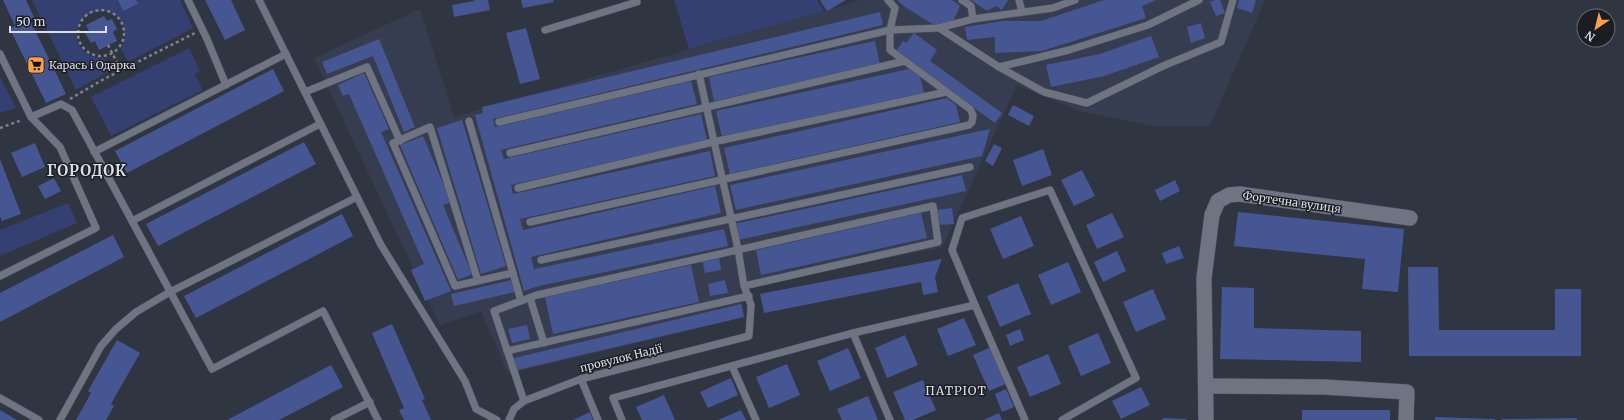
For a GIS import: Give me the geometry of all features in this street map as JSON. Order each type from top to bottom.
[{"type":"street","name":"Фортечна вулиця","points":[[1206,420],[1204,278],[1212,215],[1218,201],[1228,195],[1239,194],[1410,218]]},
{"type":"street","points":[[1206,386],[1324,387],[1407,392],[1406,420]]},
{"type":"lane","points":[[188,0],[226,85]]},
{"type":"lane","points":[[259,0],[381,244],[465,380],[476,408],[497,420]]},
{"type":"lane","points":[[545,30],[637,2],[636,0]]},
{"type":"lane","points":[[530,222],[722,181],[969,125],[973,119],[972,112],[890,50],[890,30],[895,8],[888,0]]},
{"type":"lane","points":[[962,0],[971,6],[973,19]]},
{"type":"lane","points":[[1019,0],[1022,12]]},
{"type":"lane","points":[[499,122],[890,30],[939,28],[973,19],[1053,8],[1075,0]]},
{"type":"lane","points":[[999,67],[1069,50],[1148,25],[1199,0]]},
{"type":"lane","points":[[939,28],[999,67],[1044,92],[1087,103],[1163,66],[1221,42],[1233,0]]},
{"type":"lane","points":[[0,54],[31,117],[60,147],[96,228],[0,276]]},
{"type":"lane","points":[[94,152],[286,54]]},
{"type":"lane","points":[[510,153],[905,61]]},
{"type":"lane","points":[[305,92],[367,67],[400,140]]},
{"type":"lane","points":[[507,351],[748,296],[744,286],[738,249],[699,74]]},
{"type":"lane","points":[[518,188],[714,142],[946,92]]},
{"type":"lane","points":[[31,117],[61,104],[72,110],[212,369],[323,311],[378,420]]},
{"type":"lane","points":[[469,121],[521,301]]},
{"type":"lane","points":[[132,221],[320,124]]},
{"type":"lane","points":[[478,281],[430,127],[393,143],[456,286],[478,281],[513,273]]},
{"type":"lane","points":[[542,260],[970,167]]},
{"type":"lane","points":[[1025,420],[952,250],[962,218],[1050,190],[1136,378],[1062,420]]},
{"type":"lane","points":[[60,420],[101,346],[116,329],[136,312],[170,292],[357,197]]},
{"type":"lane","points":[[524,401],[494,311],[530,298],[738,249],[933,206],[938,242],[744,286]]},
{"type":"lane","name":"провулок Надії","points":[[508,420],[514,408],[524,401],[581,379],[749,336],[750,305],[748,296]]},
{"type":"lane","points":[[530,298],[544,343]]},
{"type":"lane","points":[[622,420],[613,398],[853,333],[975,306]]},
{"type":"lane","points":[[853,333],[890,420]]},
{"type":"lane","points":[[732,366],[756,420]]},
{"type":"lane","points":[[581,379],[598,420]]},
{"type":"lane","points":[[0,398],[39,420]]},
{"type":"lane","points":[[334,420],[370,402]]},
{"type":"path","points":[[97,11],[104,11],[117,17],[121,23],[123,37],[121,44],[112,53],[103,56],[96,56],[88,52],[83,47],[79,40],[78,32],[84,18],[97,11]]},
{"type":"path","points":[[61,104],[121,70],[202,29]]},
{"type":"path","points":[[108,45],[121,70]]},
{"type":"path","points":[[0,128],[31,117]]},
{"type":"shaded area","points":[[32,0],[118,0],[123,11],[138,4],[136,0],[180,0],[193,28],[128,62],[121,49],[125,35],[123,24],[117,17],[109,13],[100,12],[90,14],[82,19],[77,28],[78,42],[87,54],[93,57],[104,58],[110,71],[76,90]]},
{"type":"shaded area","points":[[674,0],[817,0],[824,11],[689,49]]},
{"type":"shaded area","points":[[861,0],[1265,0],[1210,126],[1153,126],[1079,111],[1017,85],[942,248],[739,285],[745,317],[508,374],[481,311],[440,325],[314,58],[420,9],[454,117]]},
{"type":"shaded area","points":[[189,48],[200,71],[194,74],[203,90],[111,136],[91,97]]},
{"type":"shaded area","points":[[0,77],[16,108],[0,113]]},
{"type":"shaded area","points":[[68,203],[77,223],[0,256],[0,230]]},
{"type":"building","points":[[3,0],[26,0],[34,17],[30,20],[66,94],[46,103],[10,29],[15,26]]},
{"type":"building","points":[[118,0],[136,0],[138,4],[123,11]]},
{"type":"building","points":[[205,0],[231,0],[245,30],[225,40]]},
{"type":"building","points":[[474,0],[488,0],[490,10],[454,17],[452,5]]},
{"type":"building","points":[[521,0],[553,0],[554,2],[523,8]]},
{"type":"building","points":[[820,0],[846,0],[827,11]]},
{"type":"building","points":[[897,0],[952,0],[960,6],[953,22],[934,25],[905,7]]},
{"type":"building","points":[[971,0],[1008,0],[1002,10],[996,6],[987,11]]},
{"type":"building","points":[[1104,0],[1156,0],[1142,6],[1146,18],[1042,51],[995,53],[995,37],[967,40],[965,27],[1003,21],[1041,21]]},
{"type":"building","points":[[1220,0],[1225,13],[1216,16],[1210,2]]},
{"type":"building","points":[[1239,0],[1256,0],[1252,13],[1237,8]]},
{"type":"building","points":[[880,12],[883,25],[493,119],[495,127],[691,81],[697,104],[501,150],[504,159],[701,114],[707,140],[511,185],[513,194],[710,151],[715,176],[520,219],[523,230],[715,186],[721,213],[531,257],[534,269],[724,229],[728,246],[539,286],[524,291],[475,115],[483,113],[482,107]]},
{"type":"building","points":[[104,16],[107,21],[112,19],[117,29],[113,32],[117,41],[99,50],[95,41],[91,43],[85,33],[89,31],[86,25]]},
{"type":"building","points":[[1201,23],[1205,38],[1191,43],[1187,27]]},
{"type":"building","points":[[526,28],[540,79],[520,84],[506,33]]},
{"type":"building","points":[[914,33],[937,50],[930,61],[1002,113],[995,123],[896,51],[903,41],[906,43]]},
{"type":"building","points":[[1151,36],[1159,57],[1104,76],[1051,87],[1046,65],[1100,54]]},
{"type":"building","points":[[379,39],[415,127],[404,132],[373,56],[327,74],[322,62]]},
{"type":"building","points":[[875,41],[880,65],[714,101],[709,77]]},
{"type":"building","points":[[273,69],[284,91],[127,173],[115,151]]},
{"type":"building","points":[[909,69],[920,77],[924,93],[722,137],[716,111]]},
{"type":"building","points":[[364,73],[389,129],[381,132],[451,291],[425,301],[411,270],[424,264],[349,94],[343,96],[338,85]]},
{"type":"building","points":[[947,98],[956,105],[960,122],[730,174],[724,148]]},
{"type":"building","points":[[1013,105],[1034,116],[1029,126],[1008,115]]},
{"type":"building","points":[[462,120],[506,266],[481,274],[437,128]]},
{"type":"building","points":[[990,129],[982,156],[736,210],[730,185]]},
{"type":"building","points":[[423,136],[451,202],[443,205],[472,274],[458,280],[400,145]]},
{"type":"building","points":[[304,142],[316,164],[158,246],[146,224]]},
{"type":"building","points":[[35,143],[45,167],[22,177],[11,153]]},
{"type":"building","points":[[994,144],[1002,148],[993,166],[985,161]]},
{"type":"building","points":[[1043,149],[1052,175],[1022,186],[1013,160]]},
{"type":"building","points":[[0,159],[21,214],[2,221],[0,216]]},
{"type":"building","points":[[1082,170],[1095,196],[1074,206],[1061,180]]},
{"type":"building","points":[[962,175],[966,191],[738,240],[734,224]]},
{"type":"building","points":[[54,178],[61,191],[45,199],[38,186]]},
{"type":"building","points":[[1175,180],[1180,191],[1160,201],[1155,190]]},
{"type":"building","points":[[952,208],[954,224],[938,225],[936,210]]},
{"type":"building","points":[[1238,212],[1404,229],[1398,292],[1362,289],[1365,259],[1234,246]]},
{"type":"building","points":[[921,213],[927,238],[761,275],[756,250]]},
{"type":"building","points":[[1112,213],[1124,237],[1097,249],[1086,225]]},
{"type":"building","points":[[342,214],[353,236],[196,318],[184,296]]},
{"type":"building","points":[[1021,216],[1034,246],[1003,259],[990,229]]},
{"type":"building","points":[[113,235],[124,257],[0,322],[0,293]]},
{"type":"building","points":[[1179,246],[1184,258],[1166,264],[1162,253]]},
{"type":"building","points":[[1117,251],[1126,271],[1103,282],[1094,262]]},
{"type":"building","points":[[719,257],[721,270],[705,273],[702,260]]},
{"type":"building","points":[[942,259],[935,277],[938,292],[923,295],[921,282],[764,313],[760,294]]},
{"type":"building","points":[[1068,262],[1081,292],[1051,305],[1038,275]]},
{"type":"building","points":[[691,265],[699,302],[553,334],[545,297]]},
{"type":"building","points":[[1408,267],[1438,267],[1439,330],[1555,330],[1555,289],[1581,289],[1581,356],[1409,356]]},
{"type":"building","points":[[512,280],[515,292],[454,306],[451,294]]},
{"type":"building","points":[[725,280],[728,293],[710,296],[708,284]]},
{"type":"building","points":[[1018,283],[1031,314],[1000,327],[987,296]]},
{"type":"building","points":[[1222,287],[1254,288],[1254,328],[1361,331],[1361,362],[1220,359]]},
{"type":"building","points":[[1153,289],[1166,319],[1136,332],[1123,302]]},
{"type":"building","points":[[741,304],[744,317],[517,370],[514,358]]},
{"type":"building","points":[[964,318],[976,345],[948,356],[937,329]]},
{"type":"building","points":[[392,324],[425,399],[422,400],[431,420],[404,420],[399,410],[404,408],[372,333]]},
{"type":"building","points":[[527,325],[530,339],[512,343],[508,329]]},
{"type":"building","points":[[1020,329],[1024,340],[1010,346],[1006,335]]},
{"type":"building","points":[[1098,333],[1111,363],[1081,376],[1068,346]]},
{"type":"building","points":[[905,335],[918,365],[887,378],[875,348]]},
{"type":"building","points":[[117,340],[140,353],[111,404],[114,406],[106,420],[76,420],[91,393],[88,391]]},
{"type":"building","points":[[991,347],[1006,384],[989,391],[973,355]]},
{"type":"building","points":[[848,348],[861,378],[830,391],[817,361]]},
{"type":"building","points":[[1048,354],[1061,384],[1030,397],[1017,367]]},
{"type":"building","points":[[787,364],[800,395],[769,408],[756,377]]},
{"type":"building","points":[[331,365],[343,387],[279,420],[227,420]]},
{"type":"building","points":[[731,378],[738,395],[708,408],[700,392]]},
{"type":"building","points":[[923,380],[936,410],[913,420],[905,420],[893,392]]},
{"type":"building","points":[[1141,387],[1150,405],[1121,419],[1112,401]]},
{"type":"building","points":[[1006,389],[1014,407],[1002,412],[995,394]]},
{"type":"building","points":[[664,395],[675,420],[642,420],[636,407]]},
{"type":"building","points":[[868,396],[878,420],[842,420],[837,409]]},
{"type":"building","points":[[0,410],[17,420],[0,420]]},
{"type":"building","points":[[741,410],[746,420],[718,420]]},
{"type":"building","points":[[1302,410],[1390,410],[1390,420],[1302,420]]},
{"type":"building","points":[[590,412],[593,420],[573,420]]},
{"type":"building","points":[[999,413],[1002,420],[984,420]]},
{"type":"building","points":[[1435,417],[1495,419],[1495,420],[1435,420]]},
{"type":"building","points":[[1163,418],[1186,419],[1186,420],[1162,420]]},
{"type":"building","points":[[1577,418],[1577,420],[1502,420],[1502,419]]},
{"type":"place","name":"Карась і Одарка","points":[[36,65]]},
{"type":"district","name":"ГОРОДОК","points":[[87,171]]},
{"type":"district","name":"ПАТРІОТ","points":[[956,391]]}]
